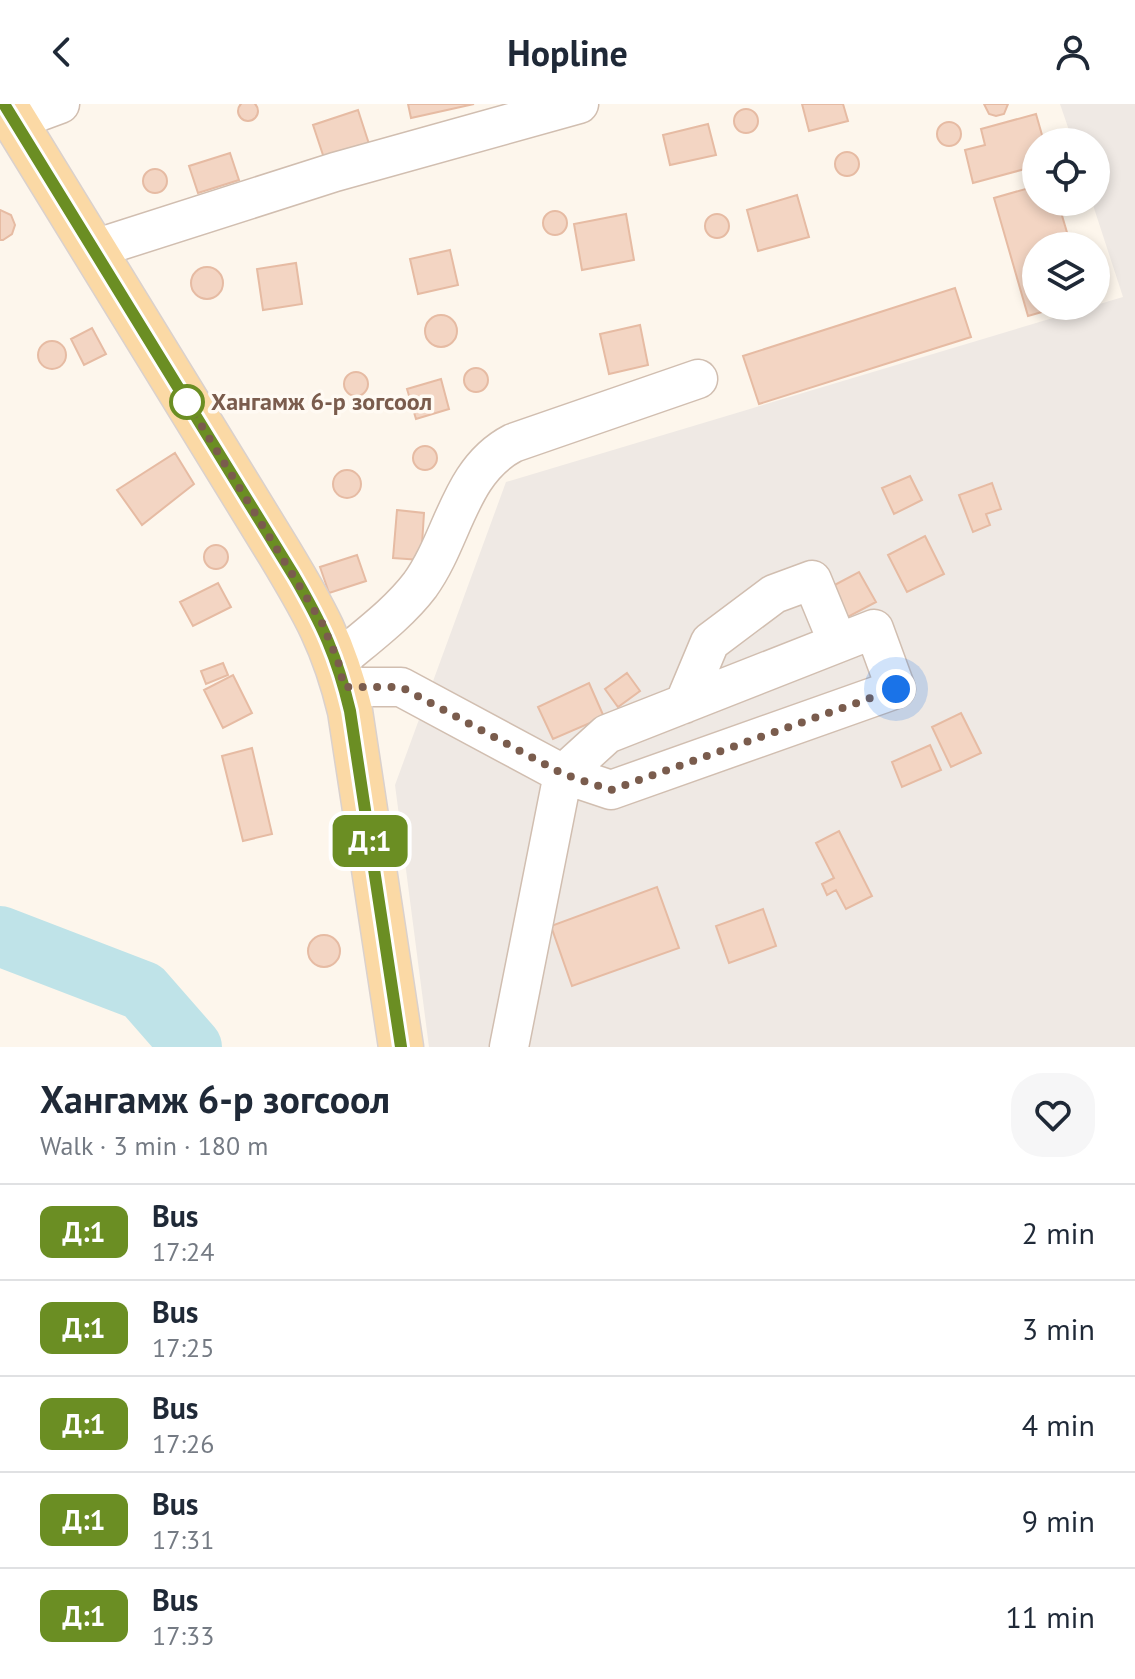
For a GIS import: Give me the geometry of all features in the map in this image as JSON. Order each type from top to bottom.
[{"type":"main road","points":[[9,113],[315,611],[341,674],[401,1047]]},
{"type":"street","points":[[9,113],[60,104]]},
{"type":"street","points":[[94,249],[335,172],[579,104]]},
{"type":"street","points":[[509,1047],[563,774],[607,734],[874,629],[896,689],[611,790],[563,774],[401,687],[341,674],[418,587],[434,563],[479,469],[493,453],[513,443],[698,379]]},
{"type":"street","points":[[684,704],[710,642],[774,594],[812,580],[838,643]]},
{"type":"shaded area","points":[[1060,104],[1135,104],[1135,1047],[429,1047],[395,785],[506,482],[1046,320],[1110,320],[1110,301],[1123,297],[1110,257],[1110,232],[1102,232],[1097,216],[1110,216],[1110,128],[1068,128]]},
{"type":"building","points":[[244,101],[252,101],[258,111],[252,121],[244,121],[238,115],[238,107]]},
{"type":"building","points":[[408,104],[474,104],[411,118]]},
{"type":"building","points":[[802,104],[843,104],[848,121],[809,131]]},
{"type":"building","points":[[984,104],[1008,104],[1004,114],[996,116],[989,114]]},
{"type":"building","points":[[746,109],[757,116],[758,121],[751,132],[746,133],[735,126],[734,121],[741,110]]},
{"type":"building","points":[[358,110],[370,147],[325,161],[313,125]]},
{"type":"building","points":[[1036,114],[1040,128],[1022,128],[1022,170],[973,183],[965,150],[985,145],[981,129]]},
{"type":"building","points":[[949,122],[960,129],[961,134],[954,145],[949,146],[938,139],[937,134],[944,123]]},
{"type":"building","points":[[708,124],[716,155],[670,165],[663,135]]},
{"type":"building","points":[[847,152],[858,159],[859,164],[852,175],[847,176],[836,169],[835,164],[842,153]]},
{"type":"building","points":[[230,153],[239,180],[198,193],[189,166]]},
{"type":"building","points":[[155,169],[166,176],[167,181],[160,192],[155,193],[144,186],[143,181],[150,170]]},
{"type":"building","points":[[1022,190],[1022,216],[1062,216],[1067,232],[1022,232],[1022,295],[994,198]]},
{"type":"building","points":[[797,195],[809,237],[758,251],[747,210]]},
{"type":"building","points":[[0,210],[11,215],[15,225],[12,234],[3,240],[0,240]]},
{"type":"building","points":[[555,211],[566,218],[567,223],[560,234],[555,235],[544,228],[543,223],[550,212]]},
{"type":"building","points":[[626,214],[634,260],[582,270],[574,224]]},
{"type":"building","points":[[717,214],[728,221],[729,226],[722,237],[717,238],[706,231],[705,226],[712,215]]},
{"type":"building","points":[[450,250],[458,285],[418,294],[410,259]]},
{"type":"building","points":[[296,263],[302,304],[263,310],[257,269]]},
{"type":"building","points":[[207,267],[218,272],[223,283],[218,294],[207,299],[196,294],[191,283],[196,272]]},
{"type":"building","points":[[955,288],[971,337],[759,404],[743,356]]},
{"type":"building","points":[[441,315],[452,320],[457,331],[452,342],[441,347],[430,342],[425,331],[430,320]]},
{"type":"building","points":[[640,325],[648,365],[609,374],[600,334]]},
{"type":"building","points":[[92,328],[106,354],[84,365],[71,339]]},
{"type":"building","points":[[52,341],[62,345],[66,355],[62,365],[52,369],[42,365],[38,355],[42,345]]},
{"type":"building","points":[[476,368],[487,375],[488,380],[481,391],[476,392],[465,385],[464,380],[471,369]]},
{"type":"building","points":[[356,372],[367,379],[368,384],[361,395],[356,396],[345,389],[344,384],[351,373]]},
{"type":"building","points":[[441,379],[449,409],[416,419],[407,389]]},
{"type":"building","points":[[425,446],[436,453],[437,458],[430,469],[425,470],[414,463],[413,458],[420,447]]},
{"type":"building","points":[[175,453],[194,484],[142,525],[117,490]]},
{"type":"building","points":[[347,470],[357,474],[361,484],[357,494],[347,498],[337,494],[333,484],[337,474]]},
{"type":"building","points":[[910,476],[922,500],[894,514],[882,488]]},
{"type":"building","points":[[992,483],[1001,509],[986,514],[990,525],[973,532],[959,495]]},
{"type":"building","points":[[397,510],[424,513],[421,560],[393,558]]},
{"type":"building","points":[[925,536],[944,574],[907,592],[888,555]]},
{"type":"building","points":[[216,545],[227,552],[228,557],[221,568],[216,569],[205,562],[204,557],[211,546]]},
{"type":"building","points":[[357,555],[366,581],[329,593],[320,567]]},
{"type":"building","points":[[859,572],[876,602],[844,619],[827,589]]},
{"type":"building","points":[[218,583],[231,607],[193,626],[180,602]]},
{"type":"building","points":[[223,663],[228,675],[206,684],[201,671]]},
{"type":"building","points":[[627,673],[640,691],[618,707],[605,689]]},
{"type":"building","points":[[233,675],[252,713],[223,728],[204,690]]},
{"type":"building","points":[[589,683],[604,717],[553,739],[538,707]]},
{"type":"building","points":[[961,713],[981,753],[951,767],[932,727]]},
{"type":"building","points":[[930,745],[941,770],[902,787],[892,762]]},
{"type":"building","points":[[252,748],[272,834],[243,841],[222,756]]},
{"type":"building","points":[[839,831],[872,896],[846,909],[836,890],[827,895],[822,884],[834,878],[816,843]]},
{"type":"building","points":[[657,887],[679,948],[572,986],[551,926]]},
{"type":"building","points":[[763,909],[776,946],[729,963],[716,926]]},
{"type":"building","points":[[324,935],[335,940],[340,951],[335,962],[324,967],[313,962],[308,951],[313,940]]},
{"type":"waterway","points":[[0,936],[143,991],[192,1047]]},
{"type":"bus line","name":"Д:1","points":[[4,104],[294,576],[322,623],[338,661],[350,711],[401,1047]]},
{"type":"place","name":"Хангамж 6-р зогсоол","points":[[187,402]]},
{"type":"route","points":[[187,402],[322,623],[338,661],[344,687],[401,687],[563,774],[611,790],[896,689]]}]
